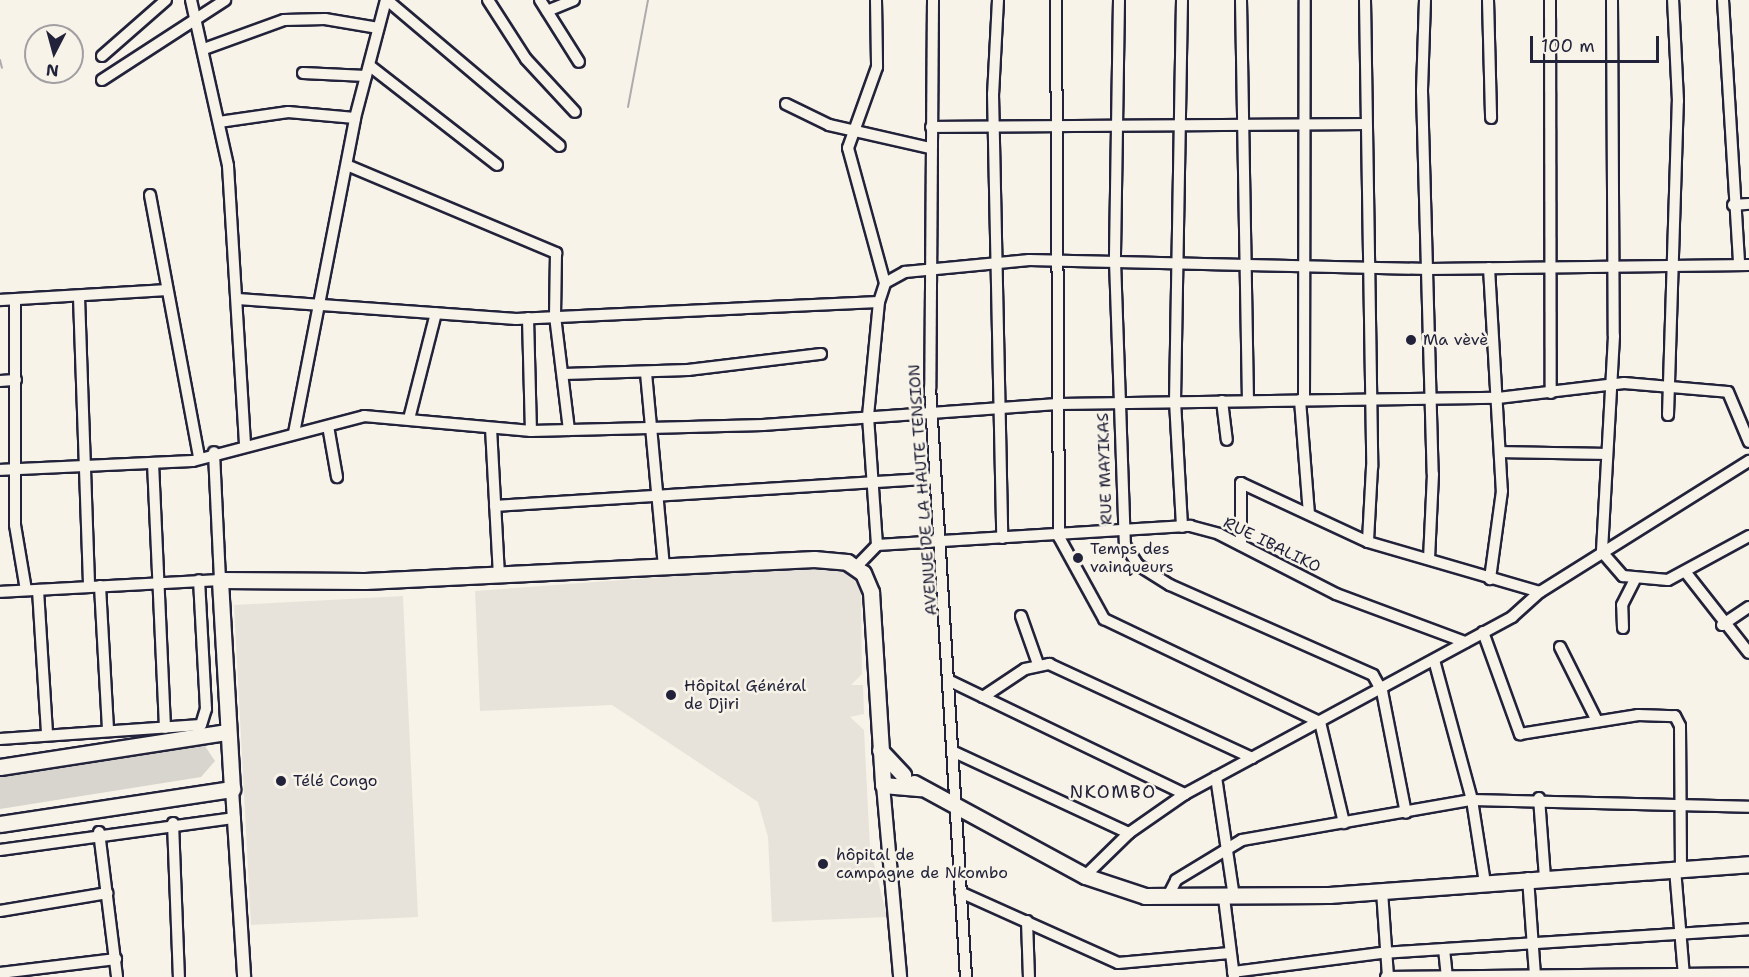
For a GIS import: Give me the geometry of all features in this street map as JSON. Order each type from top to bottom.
[{"type":"main road","points":[[0,824],[232,789],[220,580],[498,575],[814,559],[856,567],[871,592],[883,786]]},
{"type":"main road","points":[[0,767],[227,732]]},
{"type":"main road","points":[[880,750],[902,781],[953,800],[1084,876],[1129,892],[1167,898],[1229,898],[1382,891],[1527,878],[1749,864]]},
{"type":"main road","points":[[883,786],[902,781]]},
{"type":"main road","points":[[883,786],[902,781]]},
{"type":"street","points":[[102,56],[166,0]]},
{"type":"street","points":[[191,0],[204,49],[228,166],[238,298],[245,444]]},
{"type":"street","points":[[102,80],[225,0]]},
{"type":"street","points":[[294,434],[349,166],[355,118],[386,0],[560,146]]},
{"type":"street","points":[[488,0],[526,59],[575,112]]},
{"type":"street","points":[[540,0],[579,62]]},
{"type":"street","points":[[547,11],[574,0]]},
{"type":"street","points":[[856,567],[877,545],[868,416],[879,302],[885,283],[849,156],[852,130],[877,67],[876,0]]},
{"type":"street","name":"AVENUE DE LA HAUTE TENSION","points":[[933,0],[928,266],[931,411],[950,681],[953,800],[966,977]]},
{"type":"street","points":[[998,0],[993,128],[997,262],[997,409],[1002,538]]},
{"type":"street","points":[[1056,0],[1055,260],[1059,404],[1059,537],[1104,619],[1320,722]]},
{"type":"street","name":"RUE MAYIKAS","points":[[1119,0],[1119,124],[1114,261],[1122,533],[1132,560],[1153,575],[1373,675],[1382,691]]},
{"type":"street","points":[[1182,0],[1178,123],[1182,261],[1175,402],[1182,527]]},
{"type":"street","points":[[1241,0],[1240,122],[1248,400]]},
{"type":"street","points":[[1305,0],[1301,122],[1302,400],[1309,514]]},
{"type":"street","points":[[1365,0],[1367,402],[1372,467],[1368,542]]},
{"type":"street","points":[[1425,0],[1422,91],[1429,269],[1428,401],[1433,474],[1429,559]]},
{"type":"street","points":[[1488,0],[1491,118]]},
{"type":"street","points":[[1550,0],[1551,393]]},
{"type":"street","points":[[1612,0],[1614,265],[1602,552],[1620,574],[1635,580],[1687,574],[1749,536]]},
{"type":"street","points":[[1668,415],[1675,264],[1678,101],[1673,0]]},
{"type":"street","points":[[885,283],[928,266],[1055,260],[1182,261],[1366,269],[1550,265],[1744,265],[1733,206],[1723,0]]},
{"type":"street","points":[[204,49],[284,20],[325,19],[378,28]]},
{"type":"street","points":[[303,73],[368,71],[497,165]]},
{"type":"street","points":[[786,104],[852,130],[930,148]]},
{"type":"street","points":[[219,122],[288,112],[355,118]]},
{"type":"street","points":[[931,127],[993,128],[1240,122],[1365,124]]},
{"type":"street","points":[[349,166],[556,253],[555,316],[564,374],[569,430]]},
{"type":"street","points":[[150,195],[199,458]]},
{"type":"street","points":[[1733,206],[1749,204]]},
{"type":"street","points":[[1489,267],[1501,452],[1502,505],[1490,579]]},
{"type":"street","points":[[0,300],[166,290]]},
{"type":"street","points":[[79,297],[81,466],[108,729]]},
{"type":"street","points":[[238,298],[528,318],[879,302]]},
{"type":"street","points":[[15,300],[19,456],[14,470],[18,556],[26,590]]},
{"type":"street","points":[[409,419],[436,313]]},
{"type":"street","points":[[528,318],[531,430]]},
{"type":"street","points":[[564,374],[646,373],[820,354]]},
{"type":"street","points":[[646,373],[664,567]]},
{"type":"street","points":[[0,381],[16,380]]},
{"type":"street","points":[[0,470],[153,463],[199,458],[245,444],[364,416],[491,428],[569,430],[868,416],[1059,404],[1248,400],[1367,402],[1498,398],[1551,393],[1609,383],[1728,392],[1749,442]]},
{"type":"street","points":[[1222,401],[1227,440]]},
{"type":"street","points":[[328,426],[337,477]]},
{"type":"street","points":[[491,428],[498,575]]},
{"type":"street","points":[[0,592],[160,581],[220,580],[214,452]]},
{"type":"street","points":[[1501,452],[1605,454]]},
{"type":"street","points":[[1084,876],[1129,833],[1185,794],[1382,691],[1528,606],[1540,592],[1749,461]]},
{"type":"street","points":[[153,463],[165,728]]},
{"type":"street","points":[[495,506],[657,494],[874,484],[935,478]]},
{"type":"street","points":[[1241,545],[1242,483],[1368,542],[1540,592]]},
{"type":"street","name":"RUE IBALIKO","points":[[877,545],[1059,537],[1182,527],[1241,545],[1336,594],[1465,642]]},
{"type":"street","points":[[1687,574],[1722,625],[1749,653]]},
{"type":"street","points":[[0,739],[47,732],[198,727],[206,716],[199,580]]},
{"type":"street","points":[[1623,628],[1622,604],[1635,580]]},
{"type":"street","points":[[38,590],[47,732]]},
{"type":"street","points":[[1722,625],[1749,607]]},
{"type":"street","points":[[1021,616],[1038,664]]},
{"type":"street","points":[[1482,632],[1520,734],[1662,712],[1675,716],[1681,802],[1678,869],[1683,974]]},
{"type":"street","points":[[1560,647],[1597,721]]},
{"type":"street","points":[[1434,660],[1472,800],[1485,883]]},
{"type":"street","points":[[983,697],[1038,664],[1065,669],[1252,758]]},
{"type":"street","points":[[950,681],[1185,794]]},
{"type":"street","points":[[1382,691],[1406,813]]},
{"type":"street","points":[[1320,722],[1344,823]]},
{"type":"street","points":[[952,751],[1129,833]]},
{"type":"street","points":[[1216,777],[1226,848],[1230,953],[1233,974],[1382,952],[1534,945],[1749,929]]},
{"type":"street","points":[[883,786],[900,977]]},
{"type":"street","points":[[232,789],[244,977]]},
{"type":"street","points":[[1539,798],[1545,877]]},
{"type":"street","points":[[1167,898],[1176,880],[1242,840],[1472,800],[1539,798],[1681,802],[1749,807]]},
{"type":"street","points":[[0,850],[99,832],[235,818]]},
{"type":"street","points":[[173,823],[179,977]]},
{"type":"street","points":[[99,832],[117,977]]},
{"type":"street","points":[[1527,878],[1535,976]]},
{"type":"street","points":[[1382,891],[1382,952],[1387,977],[1749,973]]},
{"type":"street","points":[[960,892],[1118,963],[1230,953]]},
{"type":"street","points":[[0,911],[108,893]]},
{"type":"street","points":[[1027,921],[1029,977]]},
{"type":"street","points":[[1444,949],[1446,976]]},
{"type":"street","points":[[0,973],[116,959]]},
{"type":"shaded area","name":"Hôpital Général de Djiri","points":[[812,566],[852,573],[861,585],[862,674],[851,685],[863,685],[864,714],[850,717],[864,730],[870,848],[887,917],[772,922],[768,837],[758,802],[612,705],[480,711],[475,591]]},
{"type":"shaded area","points":[[403,596],[418,917],[251,925],[234,605]]},
{"type":"shaded area","points":[[203,743],[215,761],[201,777],[0,809],[0,773]]},
{"type":"waterway","points":[[628,107],[648,0]]},
{"type":"waterway","points":[[0,60],[2,68]]},
{"type":"place","name":"Ma vèvè","points":[[1411,340]]},
{"type":"place","name":"Temps des vainqueurs","points":[[1078,558]]},
{"type":"place","name":"Hôpital Général de Djiri","points":[[671,695]]},
{"type":"place","name":"Télé Congo","points":[[281,781]]},
{"type":"place","name":"hôpital de campagne de Nkombo","points":[[823,864]]},
{"type":"district","name":"NKOMBO","points":[[1113,792]]}]
